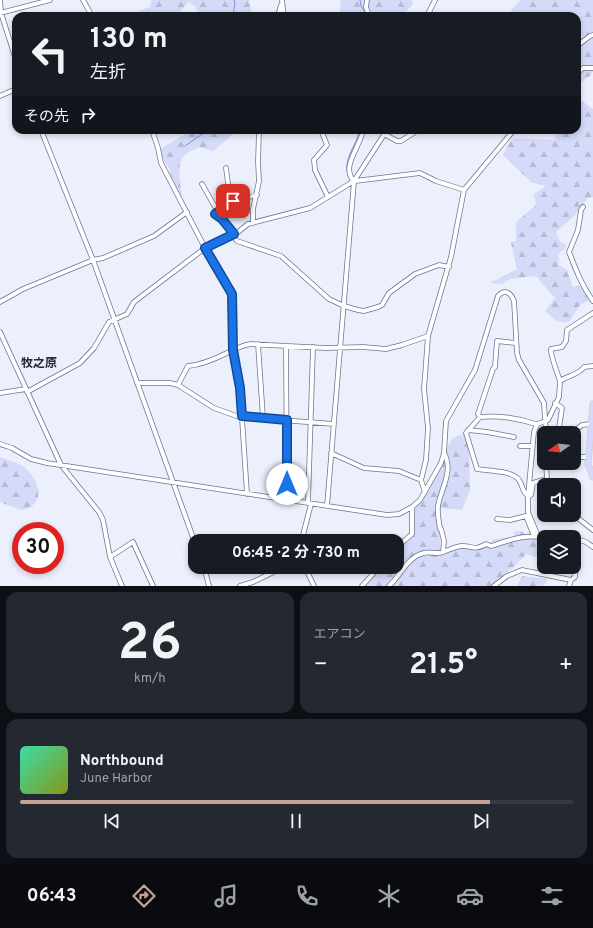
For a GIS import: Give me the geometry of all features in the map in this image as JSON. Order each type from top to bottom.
[{"type":"main road","points":[[593,404],[588,458],[588,464],[593,477]]},
{"type":"street","points":[[0,0],[0,13],[12,48]]},
{"type":"street","points":[[0,13],[50,0]]},
{"type":"street","points":[[83,0],[90,12]]},
{"type":"street","points":[[367,0],[366,7],[368,12]]},
{"type":"street","points":[[429,12],[435,0]]},
{"type":"street","points":[[279,12],[282,1]]},
{"type":"street","points":[[282,1],[283,12]]},
{"type":"street","points":[[581,42],[593,36]]},
{"type":"street","points":[[581,70],[584,68],[593,68]]},
{"type":"street","points":[[0,96],[12,91]]},
{"type":"street","points":[[43,134],[93,260],[192,534]]},
{"type":"street","points":[[153,134],[161,163],[205,248],[232,294],[233,350],[240,388],[247,494]]},
{"type":"street","points":[[253,222],[253,209],[259,181],[259,134]]},
{"type":"street","points":[[323,134],[327,145],[314,160],[315,170],[328,197]]},
{"type":"street","points":[[354,181],[349,172],[350,162],[362,134]]},
{"type":"street","points":[[327,506],[354,181],[385,134]]},
{"type":"street","points":[[388,134],[397,142],[402,141],[412,134]]},
{"type":"street","points":[[425,492],[421,480],[426,460],[428,428],[424,389],[428,336],[437,301],[449,267],[464,190],[511,134]]},
{"type":"street","points":[[226,168],[233,201]]},
{"type":"street","points":[[0,393],[26,390],[80,363],[94,348],[109,322],[127,314],[134,302],[205,248],[234,235],[248,224],[310,208],[354,181],[420,173],[436,181],[464,190]]},
{"type":"street","points":[[202,184],[218,212]]},
{"type":"street","points":[[257,195],[233,201],[215,214],[222,219],[237,241],[281,256],[329,299],[344,306],[364,311],[378,308],[382,305],[389,294],[415,274],[439,264],[449,267]]},
{"type":"street","points":[[583,207],[581,210],[578,230],[569,252],[584,289],[593,301]]},
{"type":"street","points":[[0,302],[23,289],[93,260],[103,258],[154,236],[186,212]]},
{"type":"street","points":[[0,444],[12,448],[31,459],[61,465],[310,504],[387,515],[399,514],[412,507],[420,500],[441,463],[444,453],[446,421],[475,370],[498,296],[504,292],[508,292],[512,296],[514,302],[516,343],[519,360],[544,403],[545,426]]},
{"type":"street","points":[[528,496],[524,493],[519,480],[514,476],[507,473],[477,469],[466,433],[480,417],[503,416],[517,418],[536,424],[548,420],[559,397],[560,380],[557,374],[551,349],[562,347],[566,341],[567,330],[593,313]]},
{"type":"street","points":[[0,332],[61,465],[99,512],[103,520],[110,557],[122,586]]},
{"type":"street","points":[[178,385],[188,366],[196,365],[243,345],[258,344],[386,349],[428,336]]},
{"type":"street","points":[[480,417],[478,414],[493,369],[495,367],[497,341],[516,343]]},
{"type":"street","points":[[258,344],[263,418]]},
{"type":"street","points":[[286,346],[287,500]]},
{"type":"street","points":[[304,534],[310,504],[313,347]]},
{"type":"street","points":[[560,380],[566,376],[582,371],[584,367],[593,366]]},
{"type":"street","points":[[137,383],[178,385],[214,408],[242,417],[334,424]]},
{"type":"street","points":[[555,403],[562,408],[559,426]]},
{"type":"street","points":[[536,424],[532,446],[528,496],[528,512],[536,536]]},
{"type":"street","points":[[581,426],[591,424]]},
{"type":"street","points":[[468,430],[514,437]]},
{"type":"street","points":[[520,446],[532,446]]},
{"type":"street","points":[[331,453],[364,468],[399,471],[421,480]]},
{"type":"street","points":[[443,552],[444,541],[438,515],[439,504],[448,476],[447,458],[444,453]]},
{"type":"street","points":[[581,458],[588,458]]},
{"type":"street","points":[[528,496],[531,495],[533,483],[537,482]]},
{"type":"street","points":[[404,541],[412,534],[412,507]]},
{"type":"street","points":[[497,519],[510,520],[526,516],[536,536]]},
{"type":"street","points":[[581,521],[593,530]]},
{"type":"street","points":[[389,586],[410,560],[423,553],[440,553],[461,546],[475,548],[486,544],[491,546],[505,541],[536,536]]},
{"type":"street","points":[[581,540],[593,547]]},
{"type":"street","points":[[110,557],[133,542],[153,586]]},
{"type":"street","points":[[494,586],[507,576],[522,570],[571,580]]},
{"type":"street","points":[[206,574],[209,586]]},
{"type":"street","points":[[240,586],[270,574]]},
{"type":"street","points":[[309,574],[314,586]]},
{"type":"street","points":[[362,586],[373,574]]},
{"type":"street","points":[[569,586],[575,574]]},
{"type":"green space","points":[[152,0],[249,0],[251,12],[198,12],[195,6],[189,2],[179,12],[136,12],[150,7]]},
{"type":"green space","points":[[341,0],[412,0],[413,4],[406,12],[340,12]]},
{"type":"green space","points":[[520,0],[593,0],[593,71],[591,75],[581,82],[581,12],[510,12]]},
{"type":"green space","points":[[581,100],[593,109],[593,197],[588,198],[574,216],[556,232],[560,242],[566,244],[565,249],[558,254],[559,265],[567,270],[573,287],[580,286],[590,300],[580,305],[569,322],[561,322],[556,320],[545,311],[555,298],[536,276],[510,279],[502,284],[490,283],[517,269],[511,242],[516,241],[516,222],[536,205],[534,194],[546,186],[531,182],[503,155],[509,143],[514,138],[555,140],[556,134],[581,134]]},
{"type":"green space","points":[[185,134],[233,134],[213,151],[199,147],[183,157],[179,171],[182,197],[176,194],[170,170],[164,161],[160,149]]},
{"type":"green space","points":[[465,433],[469,451],[470,490],[462,510],[442,508],[438,519],[441,551],[446,554],[459,549],[475,550],[483,548],[493,539],[514,537],[514,531],[522,531],[525,534],[531,532],[537,535],[537,557],[526,554],[492,586],[366,586],[376,574],[404,574],[404,544],[414,536],[415,509],[452,439]]},
{"type":"green space","points":[[0,457],[21,465],[30,473],[38,489],[37,500],[31,507],[21,510],[0,502]]},
{"type":"green space","points":[[522,576],[547,579],[544,586],[517,586]]},
{"type":"waterway","points":[[234,0],[234,12]]},
{"type":"waterway","points":[[360,0],[361,6],[365,12]]},
{"type":"waterway","points":[[185,146],[202,134]]},
{"type":"waterway","points":[[351,181],[347,168],[348,161],[359,134]]},
{"type":"district","name":"牧之原","points":[[39,363]]},
{"type":"route","points":[[233,201],[215,214],[222,219],[234,234],[233,236],[205,248],[232,294],[233,350],[240,388],[242,416],[287,420],[287,484]]}]
